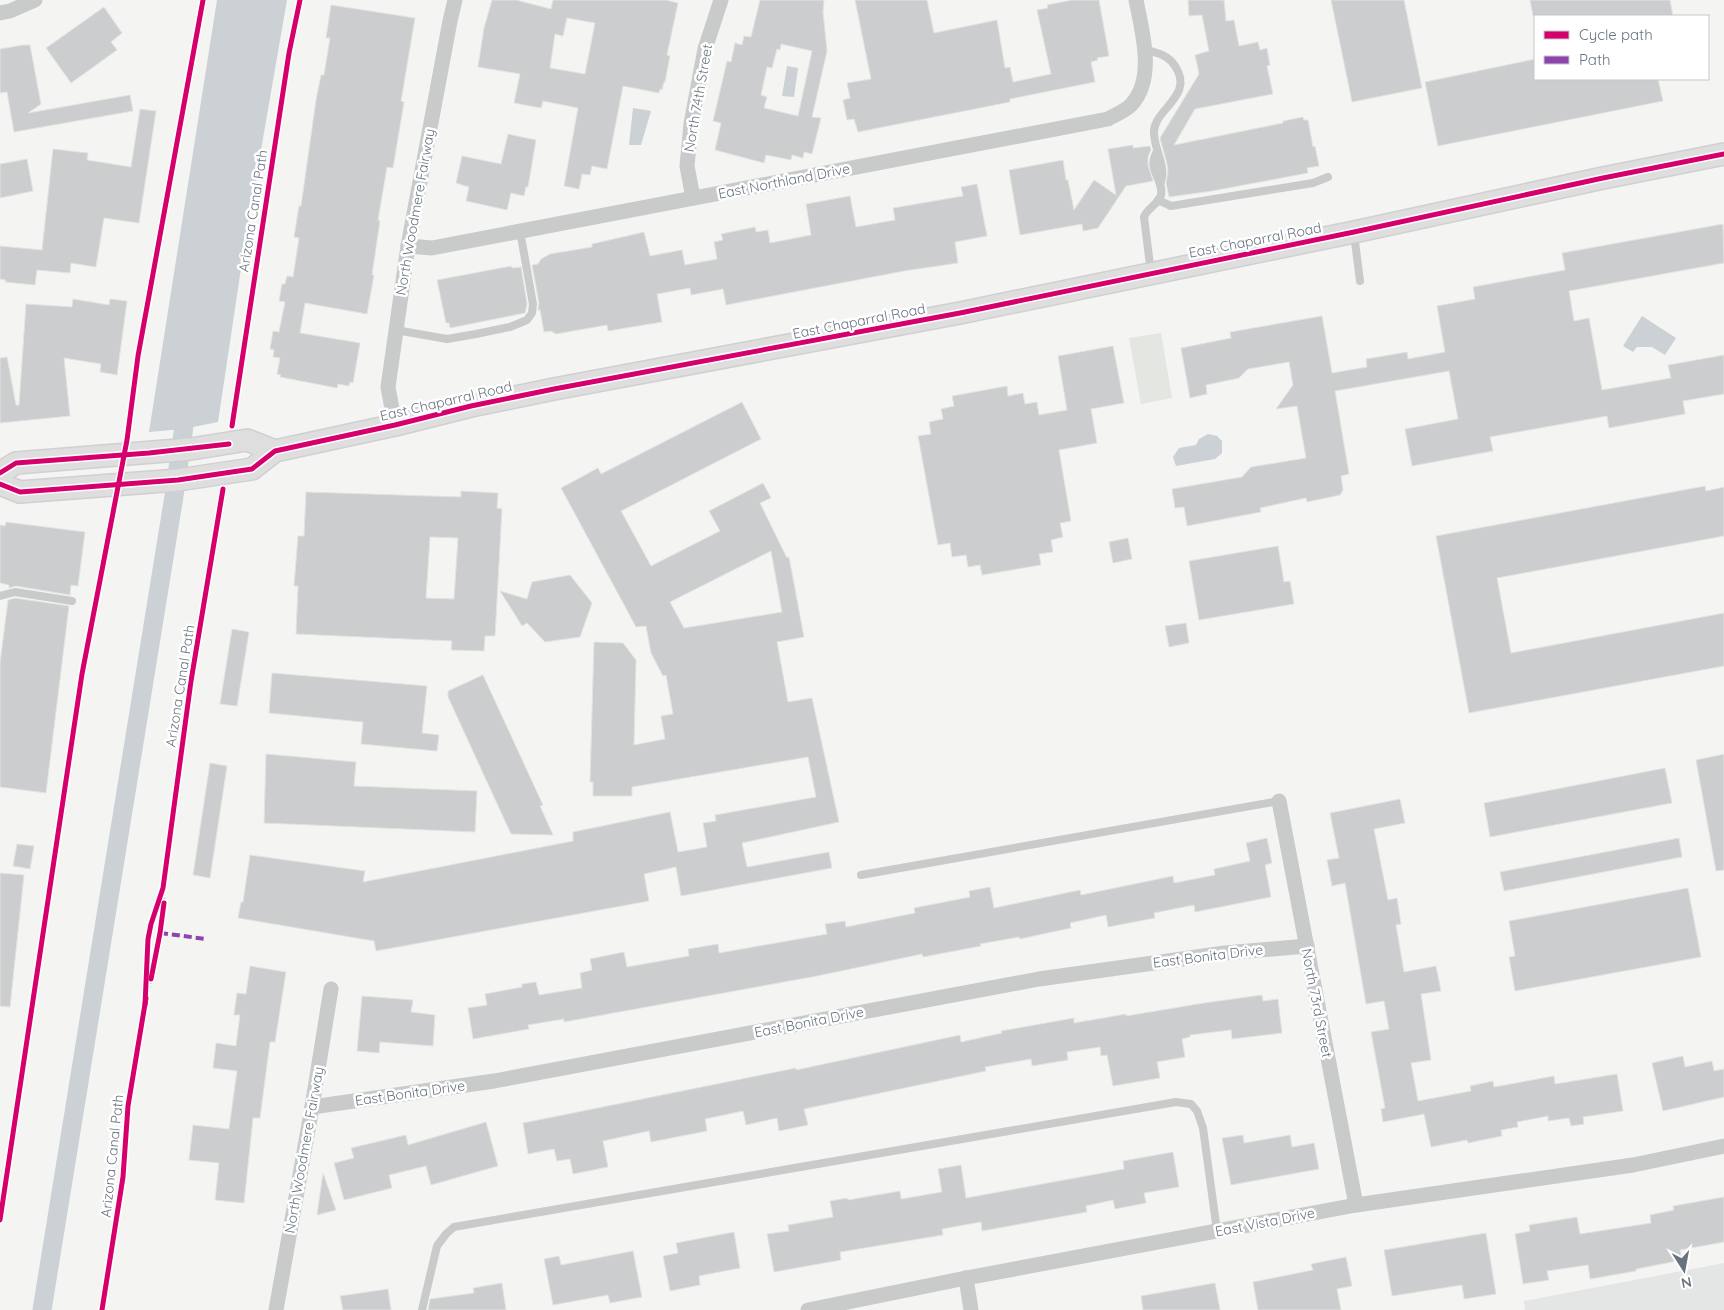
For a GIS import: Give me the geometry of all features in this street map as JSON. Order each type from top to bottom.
[{"type":"main road","name":"East Chaparral Road","points":[[0,484],[20,492],[128,484],[224,481],[252,469],[275,451],[395,425],[471,406],[837,337],[1490,204],[1603,178],[1724,154]]},
{"type":"main road","points":[[0,473],[16,462],[190,450],[247,440],[275,451]]},
{"type":"street","points":[[0,13],[10,12],[35,0]]},
{"type":"street","name":"North Woodmere Fairway","points":[[395,425],[388,387],[396,330],[408,246],[455,0]]},
{"type":"street","name":"North 74th Street","points":[[693,198],[687,166],[691,124],[705,49],[721,0]]},
{"type":"street","points":[[1136,0],[1146,50]]},
{"type":"street","name":"East Northland Drive","points":[[408,246],[432,248],[1108,119],[1131,105],[1144,84],[1146,50]]},
{"type":"street","name":"North 73rd Street","points":[[1279,801],[1356,1205]]},
{"type":"street","name":"East Bonita Drive","points":[[312,1107],[494,1081],[1039,979],[1225,953],[1306,946]]},
{"type":"street","name":"North Woodmere Fairway","points":[[276,1310],[331,989]]},
{"type":"street","name":"East Vista Drive","points":[[808,1310],[966,1278],[1356,1205],[1633,1165],[1724,1146]]},
{"type":"street","points":[[966,1278],[971,1310]]},
{"type":"lane","points":[[1146,50],[1170,59],[1177,69],[1181,83],[1174,100],[1154,129],[1156,153],[1153,159],[1155,173],[1160,184],[1160,197],[1146,212],[1144,217],[1151,273]]},
{"type":"lane","points":[[1158,200],[1170,206],[1313,184],[1328,177]]},
{"type":"lane","points":[[396,330],[448,339],[510,327],[526,320],[532,313],[533,304],[520,231]]},
{"type":"lane","points":[[1354,232],[1360,281]]},
{"type":"lane","points":[[0,596],[15,592],[72,601]]},
{"type":"lane","points":[[861,875],[1279,801]]},
{"type":"lane","points":[[422,1310],[438,1246],[446,1234],[454,1227],[1176,1102],[1191,1104],[1197,1111],[1203,1128],[1217,1231]]},
{"type":"path","points":[[134,454],[138,356],[203,0]]},
{"type":"path","points":[[0,1220],[82,674],[128,484]]},
{"type":"shaded area","points":[[217,0],[287,0],[245,242],[218,422],[183,429],[149,432]]},
{"type":"shaded area","points":[[787,66],[798,68],[794,97],[782,96]]},
{"type":"shaded area","points":[[633,108],[651,111],[641,145],[629,145]]},
{"type":"shaded area","points":[[1642,316],[1676,338],[1665,355],[1652,347],[1637,347],[1633,352],[1623,346]]},
{"type":"shaded area","points":[[1161,333],[1172,398],[1141,404],[1129,338]]},
{"type":"shaded area","points":[[1208,434],[1217,436],[1222,441],[1222,453],[1215,459],[1176,466],[1173,457],[1179,448],[1196,445],[1199,439]]},
{"type":"shaded area","points":[[1724,1263],[1724,1310],[1525,1310],[1524,1301]]},
{"type":"building","points":[[492,0],[516,0],[551,9],[553,0],[666,0],[678,3],[667,55],[670,56],[662,90],[660,89],[659,93],[623,86],[607,169],[592,166],[590,175],[582,174],[579,189],[564,186],[578,108],[543,101],[541,108],[514,103],[520,74],[478,67],[484,28]],"holes":[[[567,18],[595,23],[585,74],[550,68],[555,34],[563,36]]]},
{"type":"building","points":[[760,0],[824,0],[823,12],[827,51],[812,117],[821,118],[812,154],[804,152],[803,158],[792,155],[791,160],[766,155],[764,163],[715,150],[721,123],[713,121],[727,61],[731,62],[735,43],[742,45],[744,36],[751,37]],"holes":[[[781,44],[812,51],[798,116],[764,108],[767,97],[761,95],[767,67],[772,68],[777,49],[780,50]]]},
{"type":"building","points":[[855,0],[927,0],[934,33],[997,20],[1005,68],[1010,67],[1013,82],[1051,74],[1037,10],[1048,8],[1047,5],[1072,0],[1099,0],[1109,56],[1097,58],[1098,60],[1091,62],[1095,82],[1010,99],[1010,102],[858,132],[854,119],[847,120],[843,100],[850,98],[847,83],[871,79]]},
{"type":"building","points":[[1188,0],[1224,0],[1226,21],[1234,20],[1239,46],[1258,42],[1260,50],[1267,48],[1270,65],[1267,66],[1273,94],[1195,109],[1174,145],[1283,123],[1283,121],[1303,117],[1304,120],[1308,120],[1319,166],[1307,168],[1308,173],[1169,197],[1166,183],[1167,164],[1160,138],[1199,74],[1195,55],[1209,51],[1202,15],[1189,16]]},
{"type":"building","points":[[1331,0],[1404,0],[1422,88],[1352,102]]},
{"type":"building","points":[[1530,0],[1670,0],[1673,15],[1534,15]]},
{"type":"building","points":[[331,5],[415,18],[401,101],[404,102],[393,168],[387,167],[378,220],[380,221],[372,275],[374,275],[367,314],[305,303],[300,333],[360,343],[353,383],[350,382],[349,386],[338,384],[337,388],[280,377],[281,375],[277,374],[280,358],[273,357],[274,350],[270,349],[273,331],[279,332],[285,302],[279,301],[282,284],[285,284],[287,276],[293,277],[299,238],[294,237],[299,206],[301,206],[316,100],[321,75],[324,75],[330,38],[326,38]]},
{"type":"building","points":[[104,7],[122,33],[111,42],[117,50],[71,83],[46,48]]},
{"type":"building","points":[[30,45],[41,104],[28,113],[130,95],[133,111],[14,132],[7,92],[0,93],[0,49]]},
{"type":"building","points":[[1534,59],[1534,80],[1658,80],[1663,101],[1438,146],[1425,82]]},
{"type":"building","points":[[140,109],[156,111],[139,223],[104,218],[96,267],[71,263],[70,273],[37,270],[35,285],[5,282],[6,280],[0,279],[0,246],[42,250],[53,149],[88,153],[87,160],[131,167]]},
{"type":"building","points":[[508,134],[536,140],[528,187],[526,187],[524,196],[511,193],[507,210],[466,201],[469,187],[456,183],[462,156],[501,164]]},
{"type":"building","points":[[1133,145],[1133,148],[1150,146],[1148,165],[1153,181],[1126,186],[1098,228],[1083,231],[1082,224],[1020,235],[1009,170],[1063,160],[1074,210],[1094,180],[1116,195],[1108,149]]},
{"type":"building","points":[[27,159],[33,191],[0,198],[0,164]]},
{"type":"building","points":[[977,184],[987,236],[955,242],[958,263],[904,271],[726,305],[723,289],[691,295],[690,288],[657,294],[662,322],[608,331],[607,325],[556,334],[551,331],[544,332],[540,310],[538,310],[539,303],[532,265],[538,264],[541,259],[550,254],[592,247],[592,244],[644,232],[650,256],[682,250],[685,265],[717,259],[714,242],[723,240],[721,234],[755,227],[756,232],[768,230],[770,243],[811,235],[806,204],[850,196],[856,227],[895,220],[893,208],[963,196],[961,187]]},
{"type":"building","points":[[1723,224],[1724,263],[1569,291],[1574,321],[1589,318],[1602,390],[1671,378],[1668,365],[1724,355],[1724,394],[1683,401],[1685,414],[1609,428],[1607,416],[1490,437],[1493,451],[1412,466],[1405,429],[1458,419],[1449,371],[1335,391],[1349,474],[1341,476],[1343,490],[1340,495],[1307,502],[1306,498],[1260,508],[1261,512],[1187,526],[1184,507],[1175,508],[1172,489],[1242,477],[1251,467],[1306,458],[1297,406],[1276,409],[1293,385],[1289,362],[1248,369],[1239,378],[1206,385],[1207,394],[1190,398],[1181,348],[1231,338],[1230,332],[1322,316],[1332,373],[1367,367],[1366,359],[1407,352],[1408,359],[1445,352],[1437,306],[1475,299],[1473,287],[1565,270],[1562,253]]},
{"type":"building","points":[[511,266],[512,268],[521,267],[527,304],[525,313],[450,328],[449,323],[446,323],[437,280]]},
{"type":"building","points":[[73,299],[109,305],[110,299],[127,301],[117,375],[100,372],[101,364],[64,358],[70,416],[0,423],[0,358],[7,357],[16,405],[19,405],[26,304],[72,307]]},
{"type":"building","points":[[1113,346],[1124,403],[1091,409],[1097,443],[1059,450],[1071,521],[1060,523],[1063,537],[1051,540],[1053,552],[1039,554],[1041,565],[982,575],[980,565],[968,567],[966,555],[952,557],[950,543],[938,545],[918,436],[931,434],[929,422],[943,419],[941,409],[954,406],[952,396],[1007,386],[1008,396],[1023,393],[1025,404],[1037,402],[1039,415],[1067,410],[1058,356]]},
{"type":"building","points":[[742,402],[761,439],[621,511],[651,566],[720,531],[709,511],[763,483],[771,498],[760,503],[787,558],[789,557],[804,637],[777,642],[788,702],[812,698],[839,822],[742,843],[747,867],[829,852],[832,868],[681,896],[676,867],[644,874],[649,901],[376,951],[374,941],[238,918],[241,902],[243,902],[250,855],[365,871],[363,882],[573,841],[573,832],[670,812],[678,852],[707,847],[703,823],[716,821],[715,815],[816,797],[808,757],[632,787],[632,796],[593,796],[593,782],[590,782],[594,642],[623,643],[636,660],[634,745],[665,739],[661,716],[673,714],[666,675],[663,676],[651,653],[646,626],[636,627],[561,488],[598,468],[601,474]],"holes":[[[771,551],[782,612],[684,628],[670,602]]]},
{"type":"building","points":[[1705,486],[1706,491],[1724,487],[1724,536],[1497,578],[1511,653],[1724,613],[1724,666],[1469,713],[1436,536]]},
{"type":"building","points":[[461,491],[498,493],[497,508],[502,509],[495,636],[485,636],[484,651],[451,650],[452,641],[296,634],[298,586],[294,586],[298,536],[304,536],[306,492],[461,497]],"holes":[[[430,537],[458,538],[454,599],[426,598]]]},
{"type":"building","points":[[6,522],[85,532],[78,586],[71,585],[70,595],[16,586],[9,588],[9,585],[0,583],[0,525],[5,526]]},
{"type":"building","points":[[1128,538],[1132,559],[1113,563],[1109,542]]},
{"type":"building","points":[[1278,546],[1284,582],[1290,581],[1294,604],[1199,620],[1189,561]]},
{"type":"building","points":[[570,575],[592,603],[580,637],[545,642],[527,623],[522,626],[500,591],[527,599],[532,582]]},
{"type":"building","points":[[15,598],[69,606],[46,793],[0,787],[0,663],[8,600]]},
{"type":"building","points":[[1186,623],[1189,643],[1169,647],[1165,626]]},
{"type":"building","points":[[232,629],[249,632],[237,706],[220,704]]},
{"type":"building","points":[[272,673],[427,686],[422,733],[439,735],[437,751],[361,744],[363,722],[269,713]]},
{"type":"building","points":[[483,675],[543,805],[540,806],[553,835],[511,834],[448,697],[448,691]]},
{"type":"building","points":[[266,754],[356,762],[354,786],[477,791],[475,832],[264,823]]},
{"type":"building","points":[[1724,754],[1724,870],[1716,871],[1696,760]]},
{"type":"building","points":[[210,763],[227,766],[210,878],[193,875]]},
{"type":"building","points":[[1665,768],[1672,803],[1490,837],[1484,803]]},
{"type":"building","points":[[1400,799],[1405,823],[1374,829],[1388,900],[1397,898],[1401,924],[1396,925],[1404,972],[1436,966],[1441,991],[1421,994],[1431,1060],[1411,1063],[1418,1101],[1471,1091],[1470,1086],[1493,1081],[1494,1087],[1554,1076],[1555,1084],[1617,1074],[1623,1111],[1583,1117],[1584,1124],[1571,1126],[1569,1118],[1548,1121],[1548,1116],[1517,1122],[1518,1127],[1501,1130],[1502,1136],[1468,1143],[1467,1140],[1431,1147],[1424,1114],[1383,1122],[1381,1109],[1385,1108],[1371,1032],[1389,1029],[1384,1001],[1366,1004],[1345,883],[1332,886],[1327,860],[1339,858],[1330,813]]},
{"type":"building","points":[[1267,838],[1272,863],[1265,865],[1271,897],[1195,912],[1194,905],[1154,913],[1155,918],[1108,927],[1106,915],[1070,923],[1071,928],[1020,939],[1019,937],[980,944],[981,946],[923,957],[922,954],[817,976],[564,1022],[564,1019],[528,1025],[529,1029],[473,1039],[468,1008],[487,1005],[485,994],[522,987],[522,984],[536,982],[539,995],[582,988],[580,973],[592,970],[590,959],[624,952],[627,967],[689,956],[688,949],[718,944],[719,953],[827,934],[825,924],[845,921],[846,927],[915,913],[914,908],[970,897],[969,891],[990,887],[994,908],[1080,890],[1081,895],[1173,876],[1174,883],[1215,875],[1214,869],[1250,861],[1246,843]]},
{"type":"building","points":[[1679,838],[1682,857],[1504,891],[1500,872]]},
{"type":"building","points":[[17,844],[34,846],[30,869],[13,866]]},
{"type":"building","points":[[0,873],[24,875],[10,1007],[0,1006]]},
{"type":"building","points":[[1688,888],[1701,957],[1515,991],[1509,957],[1515,956],[1509,921]]},
{"type":"building","points":[[250,966],[286,972],[275,1042],[270,1042],[260,1118],[253,1118],[244,1203],[215,1200],[219,1163],[189,1160],[193,1125],[229,1129],[237,1071],[213,1068],[216,1043],[236,1046],[240,1015],[234,1015],[237,993],[246,994]]},
{"type":"building","points":[[1262,995],[1263,1001],[1278,999],[1282,1033],[1232,1039],[1231,1030],[1190,1035],[1190,1037],[1182,1039],[1185,1057],[1157,1062],[1160,1078],[1113,1086],[1107,1055],[1101,1056],[1100,1047],[1067,1052],[1068,1060],[1032,1066],[1031,1059],[985,1067],[986,1071],[804,1109],[808,1125],[779,1131],[777,1118],[746,1125],[743,1111],[705,1119],[707,1131],[651,1142],[649,1131],[603,1141],[608,1167],[573,1174],[570,1159],[557,1161],[554,1149],[528,1154],[523,1123],[796,1068],[796,1070],[960,1035],[961,1042],[1002,1033],[1001,1031],[1074,1018],[1074,1023]]},
{"type":"building","points":[[362,996],[413,1000],[411,1012],[435,1015],[433,1046],[380,1042],[379,1053],[357,1051]]},
{"type":"building","points":[[1683,1056],[1685,1067],[1712,1061],[1714,1071],[1724,1069],[1724,1097],[1663,1111],[1652,1063]]},
{"type":"building","points":[[486,1122],[498,1166],[431,1185],[426,1166],[389,1175],[392,1188],[344,1200],[334,1163],[354,1158],[351,1148],[406,1135],[408,1145]]},
{"type":"building","points":[[1243,1135],[1244,1143],[1290,1135],[1292,1147],[1314,1143],[1319,1169],[1231,1185],[1222,1138]]},
{"type":"building","points":[[1173,1152],[1179,1187],[1144,1193],[1146,1203],[1115,1209],[1113,1200],[1086,1206],[1087,1212],[982,1231],[981,1222],[942,1229],[943,1235],[840,1252],[841,1260],[774,1272],[767,1234],[789,1231],[788,1225],[833,1217],[830,1201],[847,1198],[848,1200],[900,1191],[901,1199],[942,1192],[938,1169],[961,1165],[966,1198],[1124,1169],[1123,1161]]},
{"type":"building","points":[[323,1173],[336,1210],[317,1215]]},
{"type":"building","points":[[1724,1197],[1724,1242],[1680,1250],[1682,1260],[1636,1269],[1636,1271],[1590,1279],[1588,1265],[1547,1271],[1549,1280],[1523,1284],[1515,1234],[1530,1231],[1529,1225],[1577,1217],[1580,1234],[1651,1223],[1650,1215],[1674,1210],[1673,1206]]},
{"type":"building","points":[[734,1232],[740,1268],[699,1276],[700,1285],[670,1291],[663,1256],[678,1253],[676,1243]]},
{"type":"building","points":[[1486,1233],[1496,1294],[1464,1299],[1462,1285],[1392,1296],[1384,1250]]},
{"type":"building","points":[[633,1251],[642,1297],[610,1303],[608,1295],[553,1305],[544,1259],[559,1256],[561,1265]]},
{"type":"building","points":[[1346,1257],[1352,1286],[1337,1289],[1341,1310],[1258,1310],[1253,1282],[1313,1270],[1311,1264]]},
{"type":"building","points":[[502,1283],[506,1310],[428,1310],[430,1299],[474,1293],[473,1288]]},
{"type":"building","points":[[1215,1283],[1220,1310],[1143,1310],[1141,1296]]},
{"type":"building","points":[[388,1289],[391,1310],[343,1310],[340,1296]]},
{"type":"waterway","points":[[42,1310],[174,496],[187,405]]},
{"type":"marked path","points":[[160,933],[206,939]]},
{"type":"cycle path","points":[[0,1220],[82,674],[127,440],[138,356],[203,0]]},
{"type":"cycle path","name":"Arizona Canal Path","points":[[232,426],[289,53],[300,0]]},
{"type":"cycle path","points":[[0,484],[20,492],[178,480],[252,469],[275,451],[395,425],[471,406],[960,313],[1724,154]]},
{"type":"cycle path","points":[[0,473],[16,463],[149,453],[229,444]]},
{"type":"cycle path","name":"Arizona Canal Path","points":[[145,1005],[148,939],[163,888],[191,681],[223,489]]},
{"type":"cycle path","points":[[151,979],[164,903]]},
{"type":"cycle path","name":"Arizona Canal Path","points":[[102,1310],[123,1177],[128,1106],[146,998]]}]
